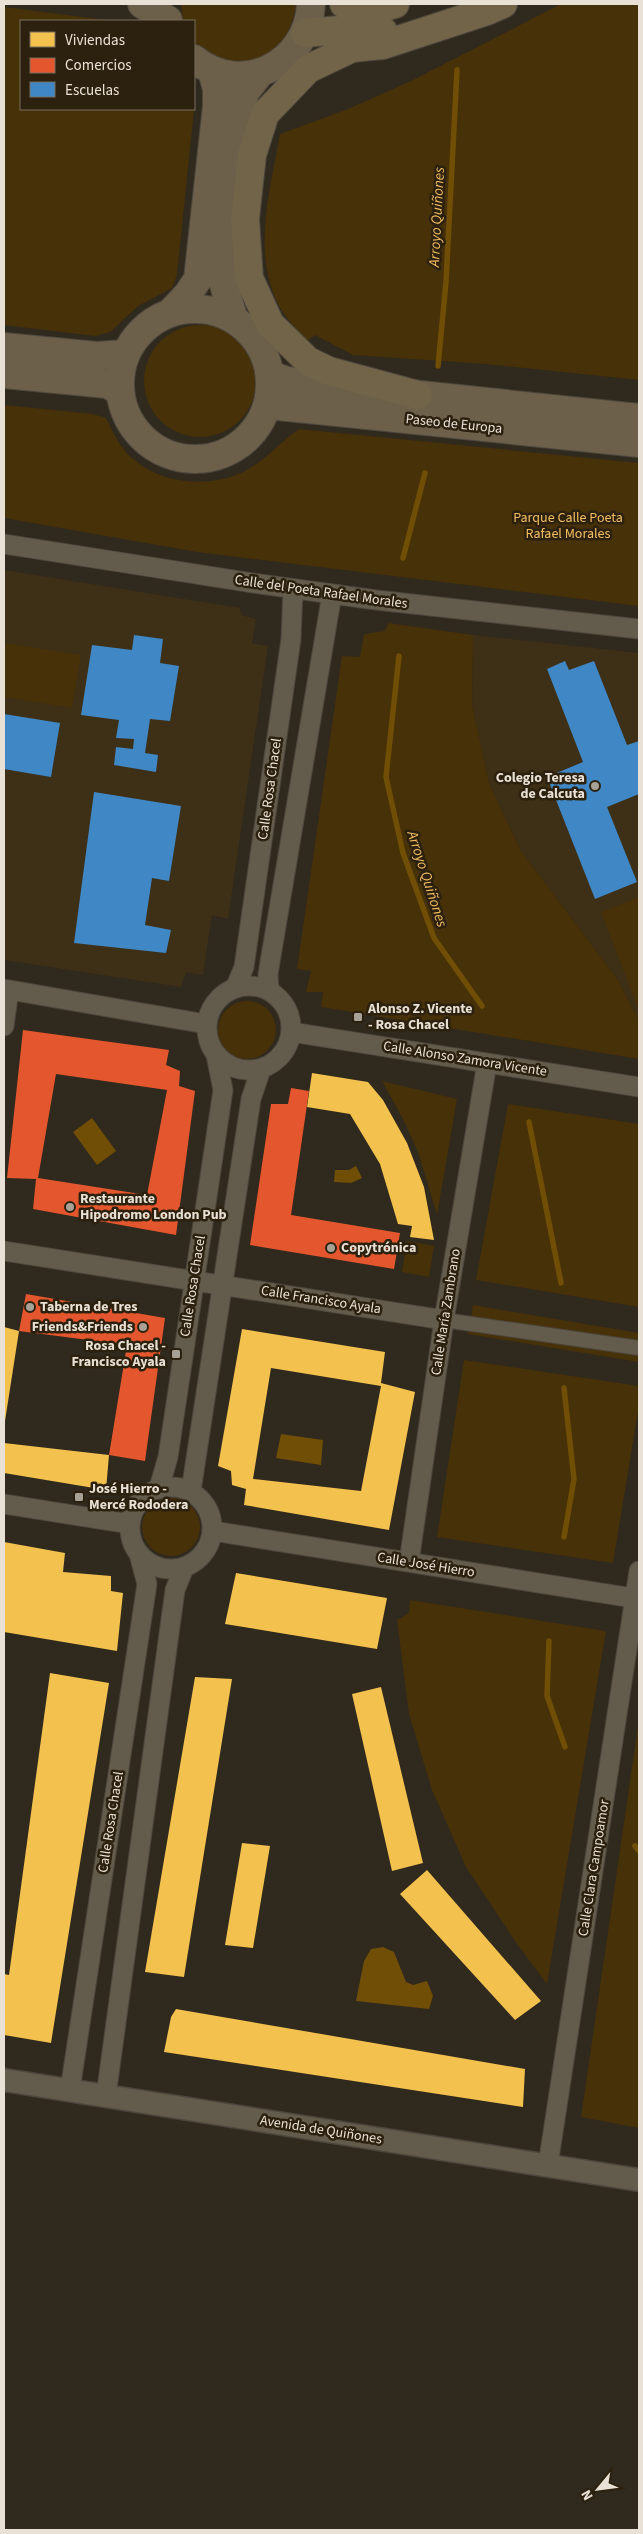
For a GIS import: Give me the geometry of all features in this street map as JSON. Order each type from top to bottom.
[{"type":"highway","points":[[344,4],[353,8],[380,8],[394,4]]},
{"type":"highway","points":[[418,395],[329,371],[308,361],[270,324],[249,278],[245,218],[252,155],[265,114],[308,69],[352,48],[383,45],[425,30],[487,12],[503,4]]},
{"type":"highway","points":[[305,33],[351,29],[425,30]]},
{"type":"main road","points":[[142,4],[168,15]]},
{"type":"main road","points":[[203,65],[227,76],[260,73],[284,60],[294,50],[305,33],[311,4]]},
{"type":"main road","points":[[172,311],[203,308],[233,317],[258,342],[270,375],[268,405],[258,426],[242,443],[229,451],[200,459],[177,457],[156,448],[138,433],[126,414],[120,391],[120,372],[125,354],[136,336],[152,321],[172,311],[188,294],[198,279],[217,106],[216,89],[203,65]]},
{"type":"main road","points":[[233,317],[223,281],[240,119],[245,92],[260,73]]},
{"type":"main road","points":[[4,347],[97,356],[125,354]]},
{"type":"main road","points":[[4,374],[107,384],[120,391]]},
{"type":"main road","name":"Paseo de Europa","points":[[270,375],[287,381],[639,418]]},
{"type":"main road","name":"Paseo de Europa","points":[[268,405],[639,443]]},
{"type":"street","name":"Calle del Poeta Rafael Morales","points":[[4,544],[293,589],[639,629]]},
{"type":"street","name":"Calle Rosa Chacel","points":[[236,986],[244,967],[288,659],[293,589]]},
{"type":"street","name":"Calle Rosa Chacel","points":[[269,990],[268,974],[332,594]]},
{"type":"street","points":[[253,985],[269,990],[282,1000],[290,1015],[291,1032],[286,1048],[276,1061],[261,1069],[244,1070],[228,1066],[216,1055],[208,1040],[206,1024],[211,1008],[221,995],[236,986],[253,985]]},
{"type":"street","points":[[4,1026],[7,989],[206,1024]]},
{"type":"street","name":"Calle Alonso Zamora Vicente","points":[[291,1032],[639,1087]]},
{"type":"street","name":"Calle Rosa Chacel","points":[[159,1488],[168,1457],[223,1090],[216,1055]]},
{"type":"street","name":"Calle María Zambrano","points":[[409,1562],[444,1320],[487,1063]]},
{"type":"street","name":"Calle Rosa Chacel","points":[[191,1491],[251,1099],[261,1069]]},
{"type":"street","name":"Calle Francisco Ayala","points":[[4,1251],[194,1279],[444,1320],[639,1348]]},
{"type":"street","points":[[175,1486],[191,1491],[204,1501],[211,1515],[213,1532],[208,1547],[198,1560],[184,1568],[168,1569],[152,1564],[139,1554],[132,1540],[130,1524],[134,1508],[145,1496],[159,1488],[175,1486]]},
{"type":"street","points":[[4,1504],[130,1524]]},
{"type":"street","name":"Calle José Hierro","points":[[213,1532],[637,1599]]},
{"type":"street","name":"Calle Rosa Chacel","points":[[70,2090],[148,1584],[139,1554]]},
{"type":"street","points":[[106,2096],[175,1590],[184,1568]]},
{"type":"street","name":"Calle Clara Campoamor","points":[[548,2165],[637,1599],[639,1571]]},
{"type":"street","name":"Avenida de Quiñones","points":[[4,2080],[639,2180]]},
{"type":"shaded area","points":[[4,570],[240,608],[241,615],[256,619],[252,643],[268,646],[228,919],[212,915],[203,975],[186,972],[181,987],[4,960]]},
{"type":"shaded area","points":[[473,635],[639,653],[639,1021],[618,980],[521,851],[489,783],[472,704]]},
{"type":"shaded area","points":[[92,1118],[116,1151],[97,1165],[73,1132]]},
{"type":"shaded area","points":[[356,1166],[362,1178],[351,1183],[334,1182],[335,1170],[349,1170]]},
{"type":"shaded area","points":[[281,1434],[323,1440],[321,1465],[276,1458]]},
{"type":"shaded area","points":[[383,1947],[394,1952],[406,1982],[413,1985],[427,1981],[433,1996],[429,2009],[356,2001],[364,1961],[371,1949]]},
{"type":"green space","points":[[181,4],[296,4],[293,20],[277,46],[266,56],[253,61],[239,63],[224,60],[196,45],[195,20],[183,20]]},
{"type":"green space","points":[[561,4],[639,4],[639,380],[486,364],[353,355],[315,335],[307,341],[282,311],[272,290],[267,269],[265,224],[280,134],[348,109],[411,81]]},
{"type":"green space","points":[[4,7],[106,20],[20,20],[20,110],[194,110],[177,275],[172,288],[138,306],[110,332],[95,336],[4,325]]},
{"type":"green space","points":[[200,325],[222,329],[240,341],[252,359],[256,381],[252,403],[240,421],[222,433],[200,437],[178,433],[160,421],[148,403],[144,381],[148,359],[160,341],[178,329]]},
{"type":"green space","name":"Parque Calle Poeta Rafael Morales","points":[[4,405],[93,414],[106,418],[121,445],[133,459],[157,474],[185,481],[214,481],[241,473],[257,464],[299,429],[639,463],[639,606],[197,552],[4,518]]},
{"type":"green space","points":[[388,623],[473,635],[472,704],[489,783],[521,851],[618,980],[639,1021],[639,1059],[321,1007],[323,992],[306,992],[311,971],[297,969],[342,656],[360,657],[364,634],[385,631]]},
{"type":"green space","points":[[4,643],[81,655],[72,708],[4,697]]},
{"type":"green space","points":[[639,897],[639,1011],[601,912]]},
{"type":"green space","points":[[247,1001],[263,1006],[271,1014],[276,1030],[271,1046],[263,1054],[247,1059],[231,1054],[223,1046],[218,1030],[223,1014],[231,1006]]},
{"type":"green space","points":[[382,1081],[457,1099],[437,1215],[419,1155],[405,1123]]},
{"type":"green space","points":[[508,1104],[639,1124],[639,1307],[476,1280]]},
{"type":"green space","points":[[407,1241],[434,1246],[429,1277],[402,1272]]},
{"type":"green space","points":[[473,1305],[639,1333],[639,1362],[468,1334]]},
{"type":"green space","points":[[464,1360],[639,1386],[639,1405],[613,1563],[437,1537]]},
{"type":"green space","points":[[171,1498],[182,1500],[195,1511],[200,1527],[198,1538],[187,1551],[171,1556],[160,1554],[147,1543],[142,1527],[144,1516],[155,1503]]},
{"type":"green space","points":[[410,1600],[606,1631],[547,1984],[517,1944],[466,1867],[432,1790],[409,1714],[397,1620],[409,1613]]},
{"type":"green space","points":[[639,1720],[639,2128],[581,2117]]},
{"type":"building: Viviendas","points":[[312,1073],[368,1082],[383,1100],[407,1143],[424,1187],[434,1240],[410,1237],[412,1226],[398,1224],[380,1164],[350,1114],[307,1107]]},
{"type":"building: Viviendas","points":[[4,1327],[19,1331],[5,1421],[4,1421]]},
{"type":"building: Viviendas","points":[[242,1329],[385,1352],[381,1383],[415,1392],[389,1530],[244,1505],[246,1489],[232,1485],[231,1471],[218,1466]],"holes":[[[271,1368],[381,1386],[361,1491],[253,1479]]]},
{"type":"building: Viviendas","points":[[4,1443],[109,1455],[106,1490],[4,1473]]},
{"type":"building: Viviendas","points":[[4,1542],[65,1553],[63,1572],[111,1576],[111,1591],[123,1593],[117,1651],[4,1632]]},
{"type":"building: Viviendas","points":[[236,1573],[387,1598],[377,1649],[225,1624]]},
{"type":"building: Viviendas","points":[[50,1673],[109,1683],[51,2043],[4,2035],[4,1974],[9,1975]]},
{"type":"building: Viviendas","points":[[195,1677],[232,1679],[184,1977],[145,1972]]},
{"type":"building: Viviendas","points":[[381,1687],[423,1863],[392,1871],[352,1694]]},
{"type":"building: Viviendas","points":[[242,1843],[270,1846],[253,1948],[225,1945]]},
{"type":"building: Viviendas","points":[[427,1870],[541,2001],[515,2020],[400,1894]]},
{"type":"building: Viviendas","points":[[176,2009],[525,2069],[523,2107],[164,2052],[171,2017]]},
{"type":"building: Comercios","points":[[23,1030],[169,1050],[166,1065],[180,1071],[179,1086],[195,1091],[176,1235],[33,1209],[36,1179],[7,1178]],"holes":[[[56,1074],[167,1090],[147,1195],[38,1178]]]},
{"type":"building: Comercios","points":[[291,1088],[309,1091],[291,1215],[400,1233],[394,1269],[250,1245],[271,1104],[288,1104]]},
{"type":"building: Comercios","points":[[26,1294],[165,1318],[145,1461],[109,1455],[127,1345],[19,1331]]},
{"type":"building: Escuelas","points":[[134,635],[163,639],[160,663],[179,666],[170,721],[150,719],[145,753],[158,755],[156,772],[114,765],[116,747],[133,749],[134,739],[116,738],[119,720],[81,715],[92,645],[132,650]]},
{"type":"building: Escuelas","name":"Colegio Teresa de Calcuta","points":[[565,661],[569,670],[594,661],[627,745],[639,741],[639,794],[607,807],[637,882],[595,899],[547,777],[583,762],[547,669]]},
{"type":"building: Escuelas","points":[[4,714],[60,723],[51,777],[4,769]]},
{"type":"building: Escuelas","points":[[94,792],[181,806],[169,881],[152,878],[145,925],[171,930],[166,953],[74,943]]},
{"type":"waterway","name":"Arroyo Quiñones","points":[[438,366],[446,282],[457,70]]},
{"type":"waterway","name":"Arroyo Quiñones","points":[[403,558],[425,473]]},
{"type":"waterway","name":"Arroyo Quiñones","points":[[399,656],[386,777],[403,853],[434,938],[482,1006]]},
{"type":"waterway","name":"Arroyo Quiñones","points":[[529,1122],[561,1283]]},
{"type":"waterway","name":"Arroyo Quiñones","points":[[564,1388],[574,1479],[564,1537]]},
{"type":"waterway","name":"Arroyo Quiñones","points":[[549,1641],[547,1696],[565,1747]]},
{"type":"waterway","name":"Arroyo Quiñones","points":[[635,1846],[639,1851]]},
{"type":"place","name":"Colegio Teresa de Calcuta","points":[[595,786]]},
{"type":"place","name":"Alonso Z. Vicente - Rosa Chacel","points":[[358,1017]]},
{"type":"place","name":"Restaurante Hipodromo London Pub","points":[[70,1207]]},
{"type":"place","name":"Copytrónica","points":[[331,1248]]},
{"type":"place","name":"Taberna de Tres","points":[[30,1307]]},
{"type":"place","name":"Friends&Friends","points":[[143,1327]]},
{"type":"place","name":"Rosa Chacel - Francisco Ayala","points":[[176,1354]]},
{"type":"place","name":"José Hierro - Mercé Rododera","points":[[79,1497]]}]
